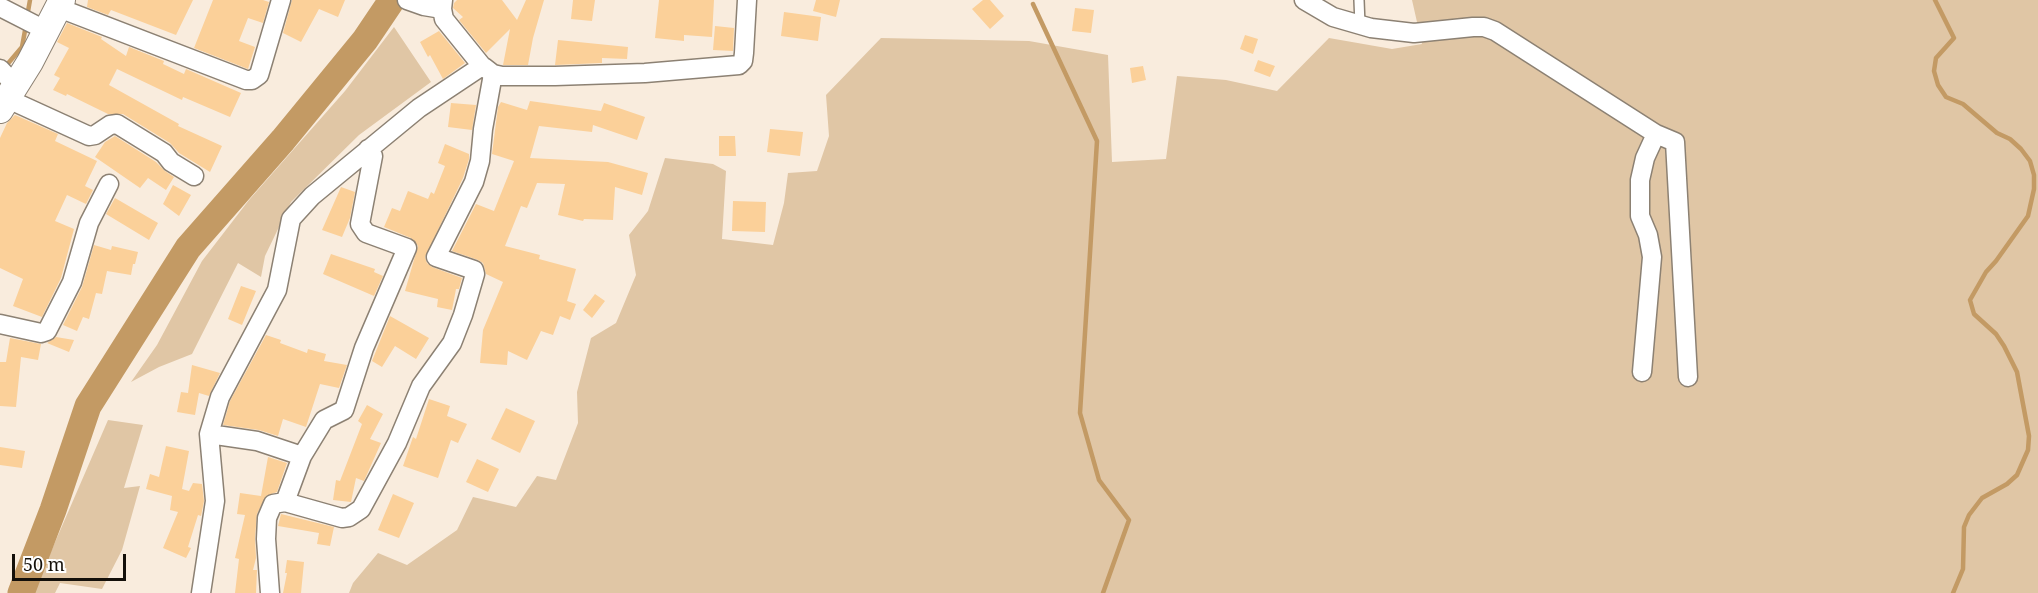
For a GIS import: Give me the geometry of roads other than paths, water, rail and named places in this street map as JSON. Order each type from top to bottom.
[{"type":"street","points":[[194,176],[171,162],[164,153],[147,141],[117,124],[110,125],[95,135],[89,136],[6,85],[60,4],[246,80],[252,80],[258,75],[281,0]]},
{"type":"street","points":[[406,0],[436,5],[450,28],[488,70],[480,161],[474,182],[436,257]]},
{"type":"street","points":[[201,593],[215,501],[209,434],[220,397],[277,290],[291,219],[312,196],[418,108],[488,70],[580,76],[739,65],[743,61],[744,53],[747,0]]},
{"type":"street","points":[[1304,0],[1333,17],[1360,25],[1414,33],[1473,27],[1484,27],[1495,31],[1656,134],[1675,142],[1688,377]]},
{"type":"street","points":[[0,7],[42,28]]},
{"type":"street","points":[[1642,372],[1652,257],[1648,235],[1640,216],[1640,180],[1645,158],[1656,134]]},
{"type":"street","points":[[270,593],[266,539],[267,518],[273,504],[285,502],[342,518],[349,517],[360,509],[397,443],[421,387],[452,343],[475,274],[474,270],[366,232],[360,224],[360,219],[373,156],[368,149]]},
{"type":"street","points":[[0,324],[41,333],[47,331],[72,282],[89,223],[108,184]]},
{"type":"street","points":[[285,502],[302,456],[324,420],[344,410],[364,348],[407,248]]},
{"type":"street","points":[[209,434],[257,441],[302,456]]},
{"type":"lane","points":[[1359,0],[1360,25]]},
{"type":"waterway","points":[[27,17],[30,0]]},
{"type":"waterway","points":[[21,593],[53,510],[88,406],[188,248],[283,140],[365,40],[392,0]]},
{"type":"waterway","points":[[1935,0],[1954,38],[1936,58],[1934,71],[1938,85],[1946,97],[1963,104],[1997,133],[2010,139],[2021,149],[2030,161],[2034,175],[2034,189],[2028,216],[1986,272],[1970,300],[1974,314],[1996,334],[2017,372],[2029,436],[2028,450],[2017,475],[2007,484],[1982,498],[1969,515],[1964,527],[1963,569],[1953,593]]},
{"type":"waterway","points":[[1033,4],[1097,141],[1080,413],[1099,480],[1129,520],[1103,593]]},
{"type":"waterway","points":[[5,67],[22,47],[26,25]]}]
